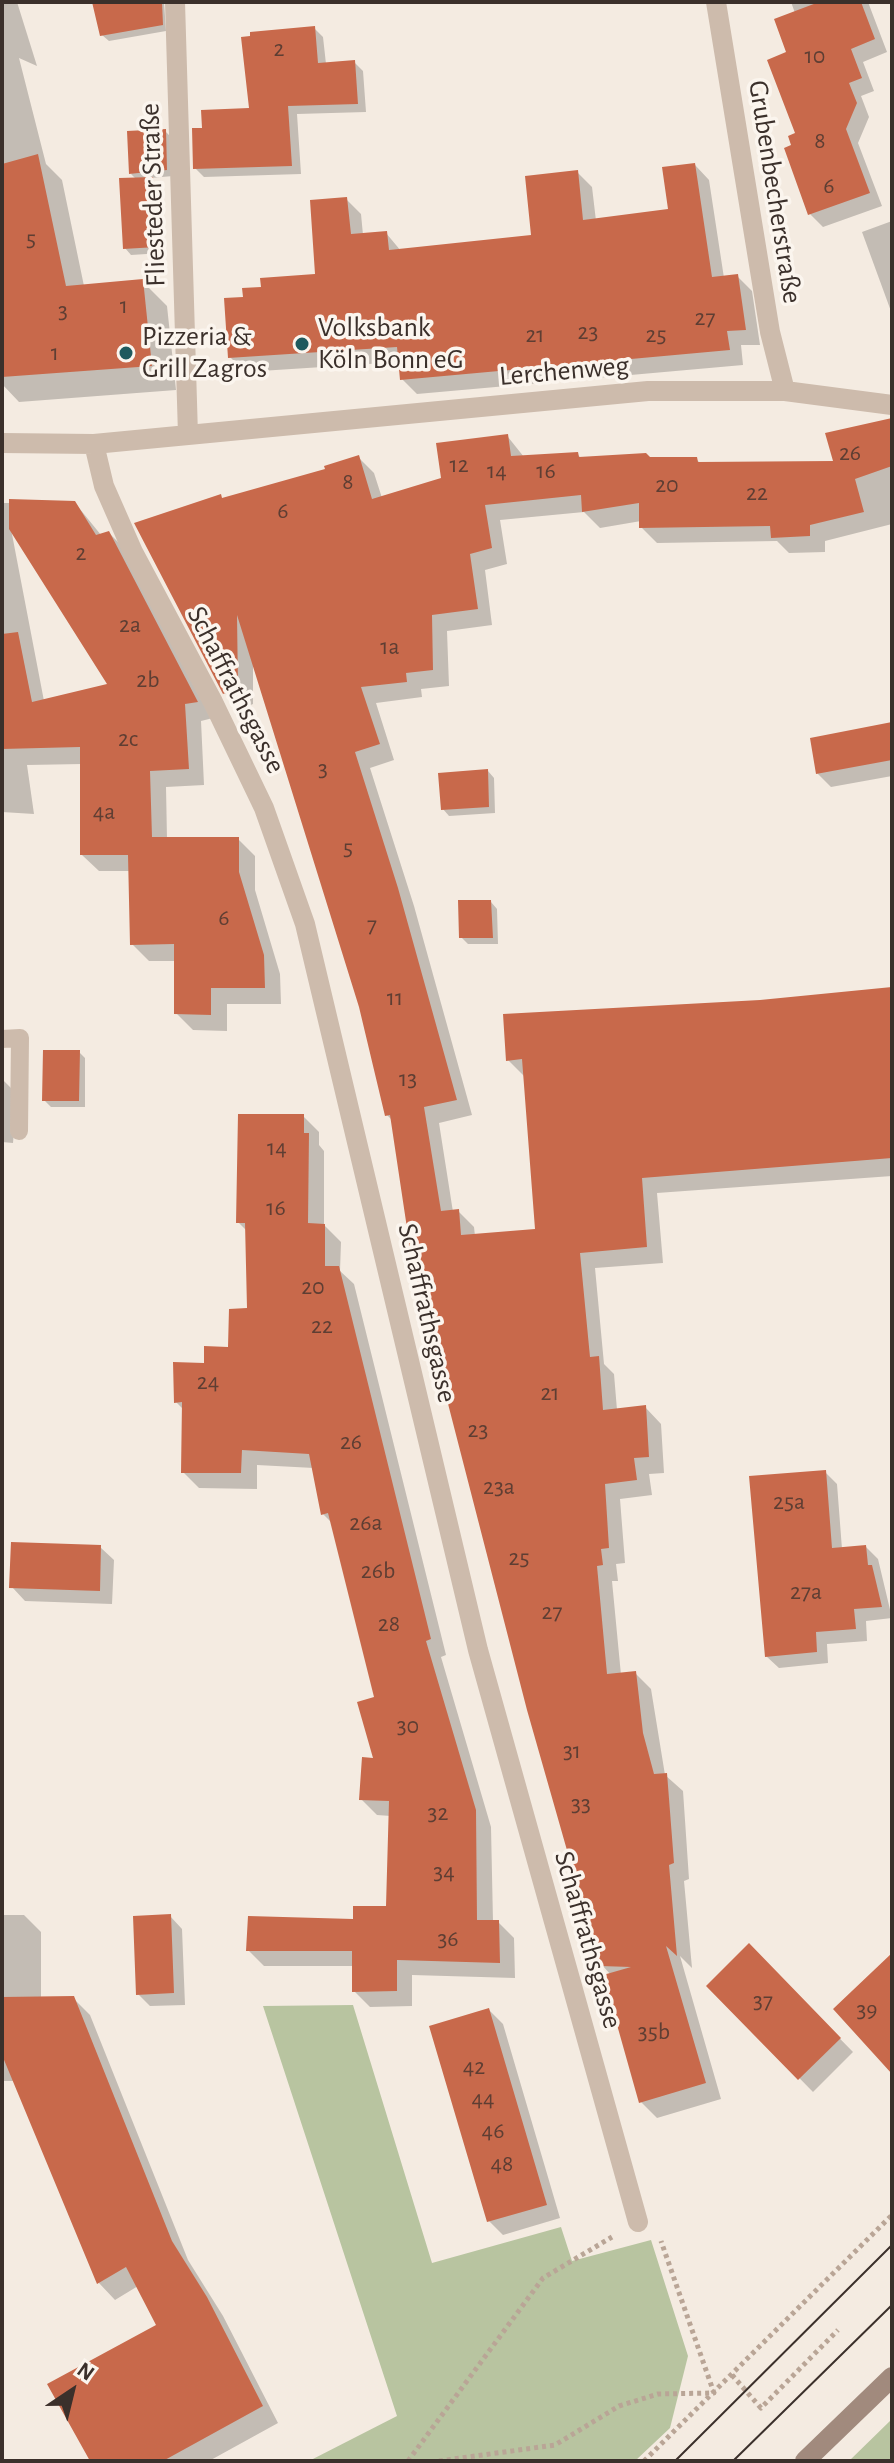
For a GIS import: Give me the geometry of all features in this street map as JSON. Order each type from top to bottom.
[{"type":"main road","points":[[805,2461],[892,2377]]},
{"type":"street","name":"Fliesteder Straße","points":[[175,2],[188,435]]},
{"type":"street","name":"Grubenbecherstraße","points":[[716,2],[770,332],[785,391]]},
{"type":"street","name":"Lerchenweg","points":[[2,443],[94,444],[648,391],[785,391],[892,405]]},
{"type":"street","name":"Schaffrathsgasse","points":[[94,444],[104,486],[133,552],[213,702],[264,808],[305,924],[478,1650],[638,2222]]},
{"type":"lane","points":[[2,1039],[20,1038],[19,1131]]},
{"type":"path","points":[[644,2461],[892,2215]]},
{"type":"path","points":[[408,2461],[543,2278],[638,2222],[659,2236],[714,2393]]},
{"type":"path","points":[[732,2375],[761,2408],[838,2330]]},
{"type":"path","points":[[439,2461],[555,2445],[619,2406],[658,2394],[714,2393]]},
{"type":"green space","points":[[353,2005],[432,2263],[561,2227],[572,2261],[651,2240],[688,2356],[670,2428],[635,2461],[309,2461],[397,2416],[263,2006]]},
{"type":"green space","points":[[892,2419],[892,2461],[849,2461]]},
{"type":"building","points":[[92,2],[162,2],[163,25],[100,36]]},
{"type":"building","points":[[819,2],[861,2],[875,39],[851,49],[862,78],[849,83],[857,103],[846,129],[870,193],[808,215],[784,148],[791,145],[788,136],[795,133],[767,60],[786,52],[774,19]]},
{"type":"building","points":[[315,26],[318,63],[355,60],[358,104],[288,106],[292,166],[193,169],[192,128],[202,128],[201,110],[249,108],[241,37],[250,36],[250,32]]},
{"type":"building","points":[[166,129],[167,170],[129,174],[127,131]]},
{"type":"building","points":[[38,154],[66,286],[143,279],[152,366],[2,377],[2,164]]},
{"type":"building","points":[[695,163],[712,277],[738,274],[746,330],[727,331],[730,350],[400,380],[397,347],[228,358],[224,298],[243,297],[242,288],[261,287],[260,278],[315,274],[310,200],[347,197],[351,234],[387,231],[389,250],[531,235],[525,176],[578,170],[583,220],[668,209],[662,167]]},
{"type":"building","points":[[153,177],[157,247],[123,249],[119,178]]},
{"type":"building","points":[[892,418],[892,466],[855,479],[864,512],[810,525],[810,536],[771,538],[770,526],[639,528],[639,503],[582,512],[581,495],[485,505],[492,548],[470,554],[478,609],[432,615],[433,670],[406,673],[407,682],[361,687],[380,744],[355,752],[398,888],[457,1100],[424,1107],[441,1211],[459,1209],[461,1235],[535,1229],[522,1059],[506,1061],[503,1014],[760,1000],[892,987],[892,1158],[642,1178],[647,1247],[580,1253],[590,1357],[599,1356],[603,1410],[646,1405],[649,1457],[634,1458],[637,1480],[605,1484],[609,1548],[601,1549],[603,1565],[597,1566],[607,1674],[636,1671],[643,1733],[654,1774],[667,1773],[674,1863],[669,1865],[677,1956],[666,1946],[706,2083],[639,2103],[603,1975],[631,1967],[600,1966],[527,1710],[446,1396],[443,1369],[432,1369],[426,1307],[419,1308],[390,1115],[385,1116],[359,1007],[237,615],[238,688],[223,694],[134,523],[221,494],[222,498],[325,469],[324,466],[359,455],[372,499],[441,478],[436,443],[508,434],[511,456],[578,452],[579,457],[646,453],[650,457],[697,457],[698,462],[833,461],[825,433]]},
{"type":"building","points":[[9,499],[75,501],[96,535],[109,531],[198,702],[185,704],[189,769],[150,771],[152,837],[239,837],[239,872],[264,955],[265,988],[211,988],[211,1015],[174,1014],[174,944],[130,945],[128,855],[80,855],[80,747],[2,749],[2,634],[18,632],[32,702],[107,684],[9,529]]},
{"type":"building","points":[[892,722],[892,760],[816,774],[810,738]]},
{"type":"building","points":[[488,769],[489,807],[441,810],[438,773]]},
{"type":"building","points":[[458,900],[491,900],[493,938],[459,938]]},
{"type":"building","points":[[43,1050],[80,1050],[79,1101],[42,1101]]},
{"type":"building","points":[[238,1114],[304,1114],[304,1133],[309,1133],[308,1223],[325,1224],[325,1266],[339,1266],[431,1639],[426,1641],[476,1810],[477,1920],[499,1920],[500,1963],[397,1960],[397,1991],[352,1992],[352,1951],[246,1951],[248,1916],[353,1919],[353,1906],[386,1906],[389,1801],[359,1800],[362,1757],[373,1758],[357,1702],[374,1697],[328,1513],[321,1515],[309,1454],[242,1450],[241,1473],[181,1473],[182,1402],[174,1403],[173,1362],[204,1363],[204,1346],[228,1347],[229,1309],[247,1308],[245,1223],[236,1223]]},
{"type":"building","points":[[826,1470],[832,1548],[866,1545],[868,1565],[872,1565],[882,1607],[854,1609],[856,1629],[816,1632],[817,1652],[765,1657],[749,1476]]},
{"type":"building","points":[[11,1542],[101,1545],[100,1591],[9,1588]]},
{"type":"building","points":[[171,1914],[174,1993],[136,1995],[133,1916]]},
{"type":"building","points":[[749,1943],[841,2038],[798,2080],[706,1986]]},
{"type":"building","points":[[892,1953],[892,2074],[833,2009]]},
{"type":"building","points":[[74,1996],[172,2241],[207,2297],[263,2406],[163,2461],[90,2461],[47,2384],[156,2325],[126,2267],[97,2284],[2,2055],[2,1997]]},
{"type":"building","points":[[489,2008],[547,2205],[487,2222],[429,2026]]},
{"type":"tram line","points":[[675,2461],[892,2245]]},
{"type":"tram line","points":[[733,2461],[892,2305]]},
{"type":"place","name":"Volksbank Köln Bonn eG","points":[[302,344]]},
{"type":"place","name":"Pizzeria & Grill Zagros","points":[[126,353]]}]
